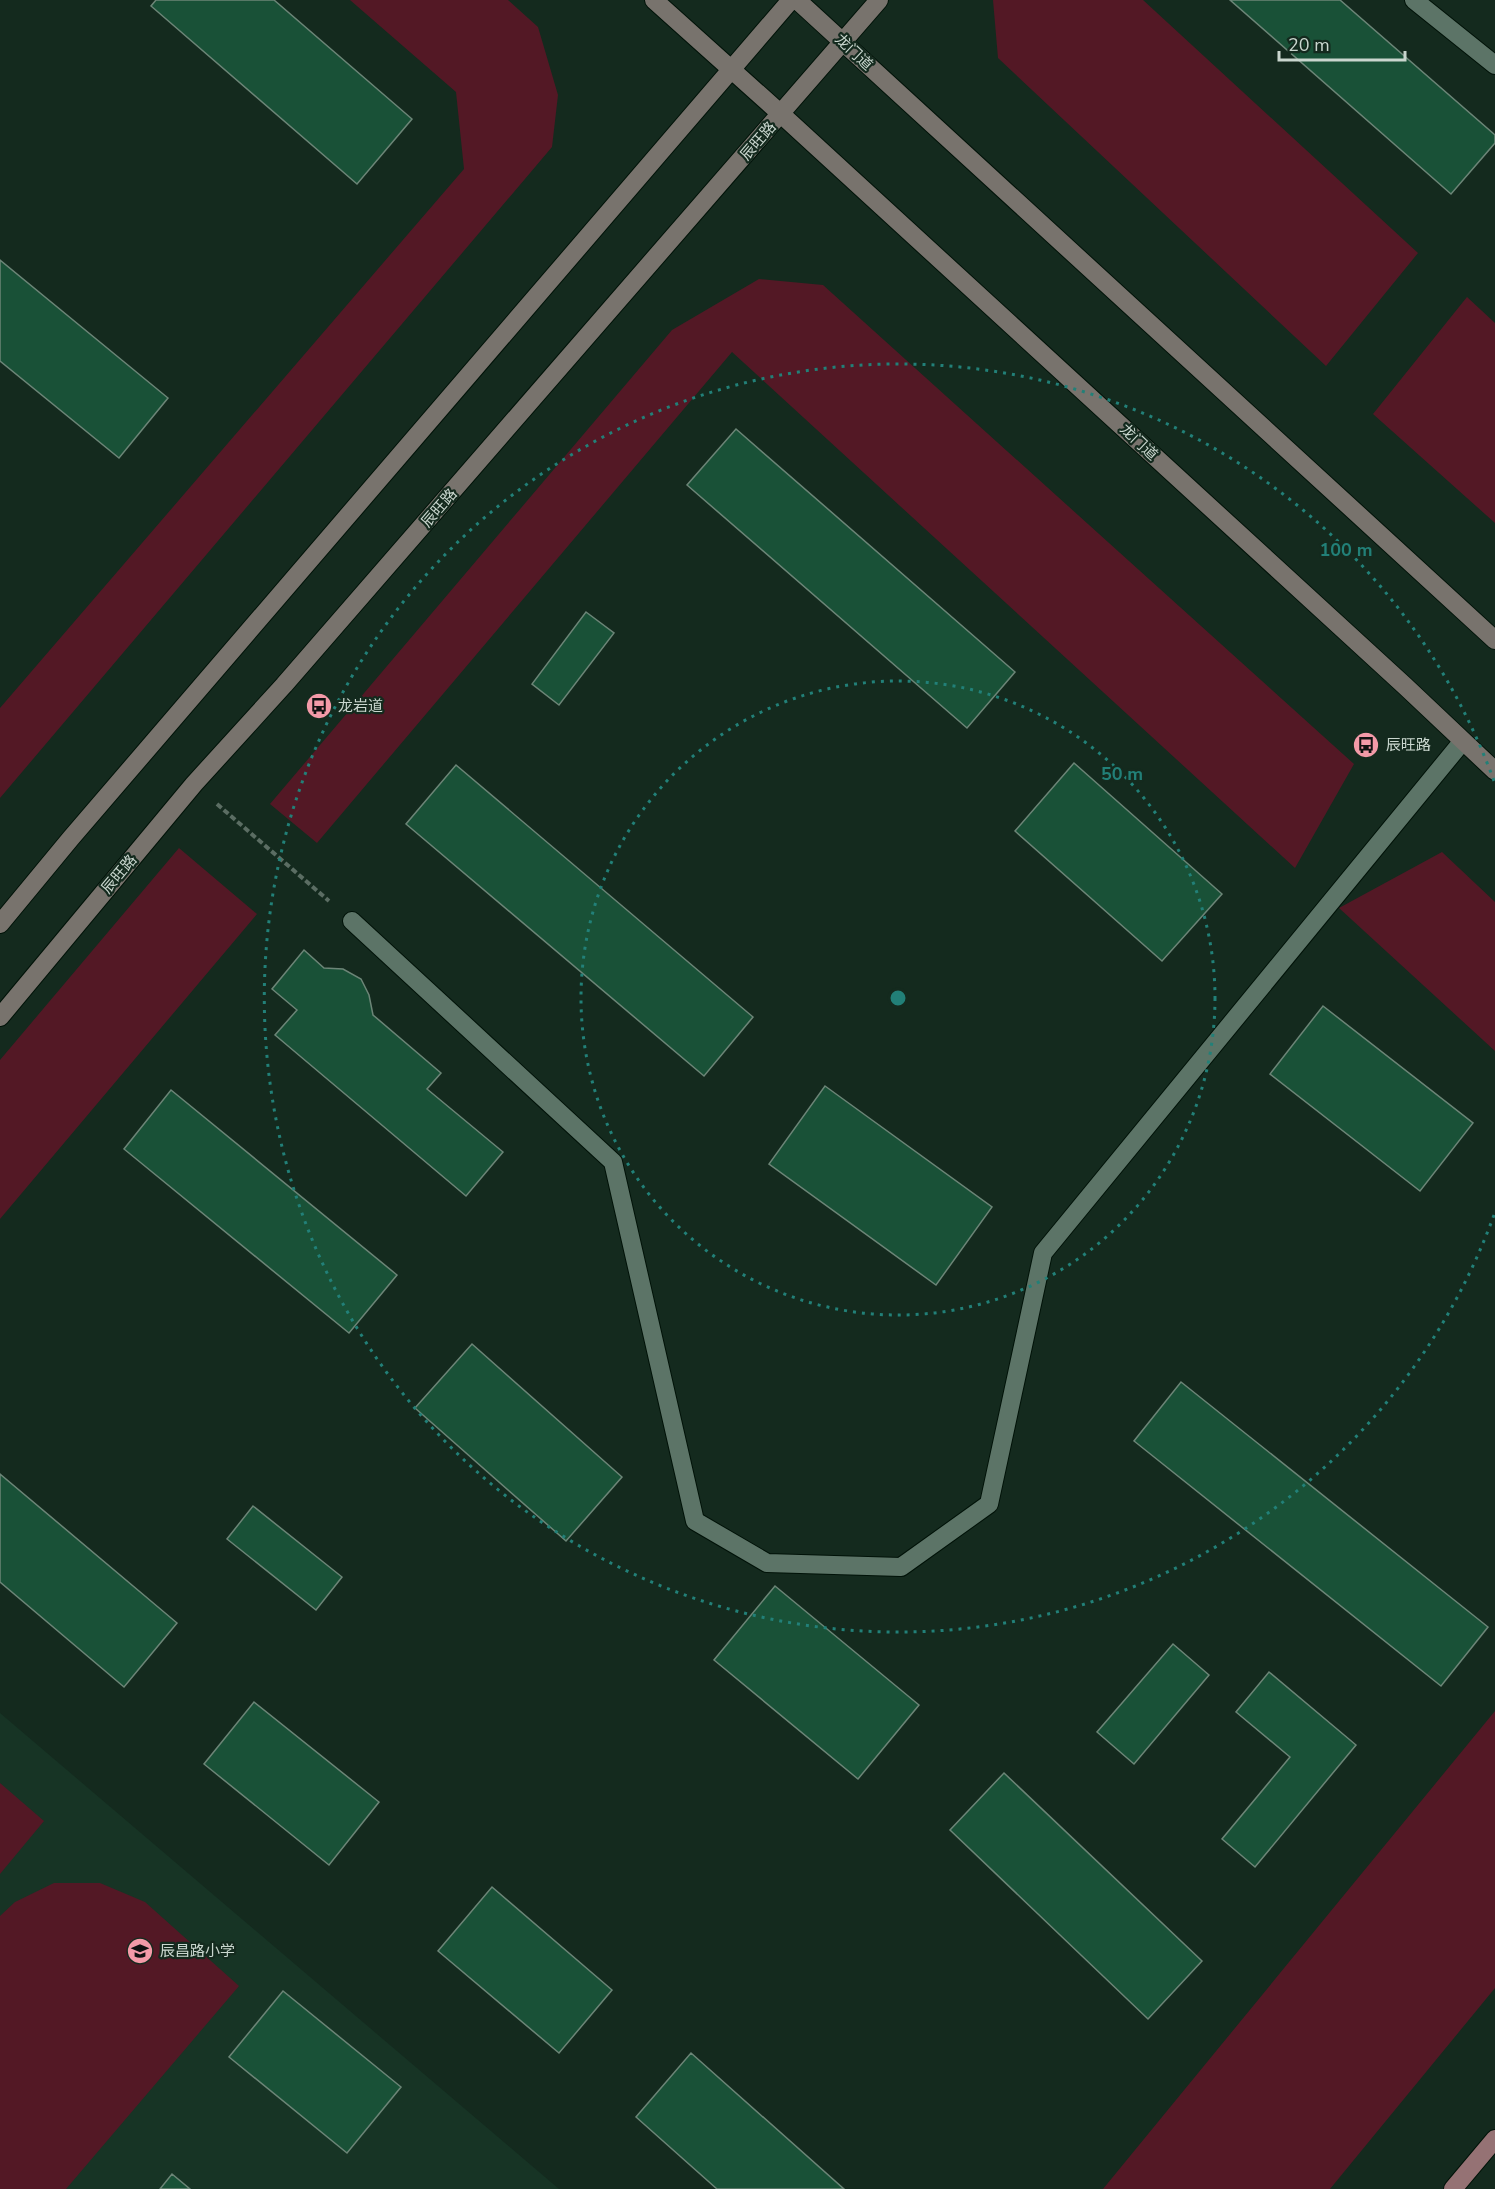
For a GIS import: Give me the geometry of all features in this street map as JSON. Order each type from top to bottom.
[{"type":"main road","points":[[1453,2189],[1495,2139]]},
{"type":"street","name":"龙门道","points":[[654,0],[1495,771]]},
{"type":"street","points":[[0,924],[727,65],[791,0]]},
{"type":"street","name":"龙门道","points":[[797,0],[1495,640]]},
{"type":"street","name":"辰旺路","points":[[0,1017],[194,784],[285,685],[879,0]]},
{"type":"street","name":"龙门道","points":[[781,114],[879,200]]},
{"type":"lane","points":[[1414,0],[1495,65]]},
{"type":"lane","points":[[352,921],[613,1162],[695,1521],[767,1563],[901,1567],[989,1504],[1043,1253],[1462,742]]},
{"type":"path","points":[[194,784],[352,921]]},
{"type":"shaded area","points":[[350,0],[508,0],[538,27],[558,95],[552,147],[0,798],[0,708],[464,169],[456,92]]},
{"type":"shaded area","points":[[993,0],[1143,0],[1418,253],[1326,366],[998,58]]},
{"type":"shaded area","points":[[759,279],[823,285],[1354,764],[1295,868],[732,352],[317,843],[270,804],[672,330]]},
{"type":"shaded area","points":[[1467,297],[1495,323],[1495,523],[1373,414]]},
{"type":"shaded area","points":[[179,848],[257,914],[0,1219],[0,1060]]},
{"type":"shaded area","points":[[1442,852],[1495,902],[1495,1051],[1339,908]]},
{"type":"shaded area","points":[[1495,1711],[1495,1988],[1330,2189],[1103,2189]]},
{"type":"shaded area","name":"辰昌路小学","points":[[0,1713],[559,2189],[0,2189]]},
{"type":"shaded area","points":[[0,1783],[44,1821],[0,1874]]},
{"type":"shaded area","points":[[54,1883],[100,1883],[145,1902],[239,1986],[66,2189],[0,2189],[0,1916],[15,1902]]},
{"type":"building","points":[[156,0],[274,0],[412,119],[357,184],[151,6]]},
{"type":"building","points":[[1230,0],[1340,0],[1495,135],[1495,143],[1451,194]]},
{"type":"building","points":[[0,260],[168,398],[119,458],[0,361]]},
{"type":"building","points":[[736,429],[1015,672],[967,728],[687,485]]},
{"type":"building","points":[[586,612],[614,633],[559,705],[532,684]]},
{"type":"building","points":[[1074,763],[1222,894],[1162,961],[1015,831]]},
{"type":"building","points":[[456,765],[753,1017],[704,1076],[406,824]]},
{"type":"building","points":[[304,950],[324,968],[343,969],[361,979],[369,995],[373,1015],[441,1073],[427,1089],[503,1152],[466,1196],[275,1035],[297,1010],[272,989]]},
{"type":"building","points":[[1323,1006],[1473,1123],[1420,1191],[1270,1074]]},
{"type":"building","points":[[825,1086],[992,1207],[936,1285],[769,1164]]},
{"type":"building","points":[[171,1090],[397,1275],[349,1333],[124,1149]]},
{"type":"building","points":[[472,1344],[622,1477],[566,1541],[415,1408]]},
{"type":"building","points":[[1181,1382],[1488,1627],[1441,1686],[1134,1441]]},
{"type":"building","points":[[0,1474],[177,1623],[124,1687],[0,1582]]},
{"type":"building","points":[[253,1506],[342,1577],[316,1610],[227,1539]]},
{"type":"building","points":[[775,1586],[919,1705],[858,1779],[714,1660]]},
{"type":"building","points":[[1173,1644],[1209,1675],[1134,1764],[1097,1732]]},
{"type":"building","points":[[1269,1672],[1356,1745],[1255,1867],[1222,1839],[1290,1757],[1236,1712]]},
{"type":"building","points":[[254,1702],[379,1802],[329,1865],[204,1764]]},
{"type":"building","points":[[1004,1773],[1202,1961],[1148,2019],[950,1830]]},
{"type":"building","points":[[492,1887],[612,1990],[559,2053],[438,1951]]},
{"type":"building","points":[[283,1991],[401,2087],[347,2153],[229,2057]]},
{"type":"building","points":[[691,2053],[844,2189],[717,2189],[636,2117]]},
{"type":"building","points":[[172,2174],[190,2189],[160,2189]]},
{"type":"place","name":"龙岩道","points":[[319,706]]},
{"type":"place","name":"辰旺路","points":[[1366,745]]},
{"type":"place","name":"辰昌路小学","points":[[140,1951]]}]
